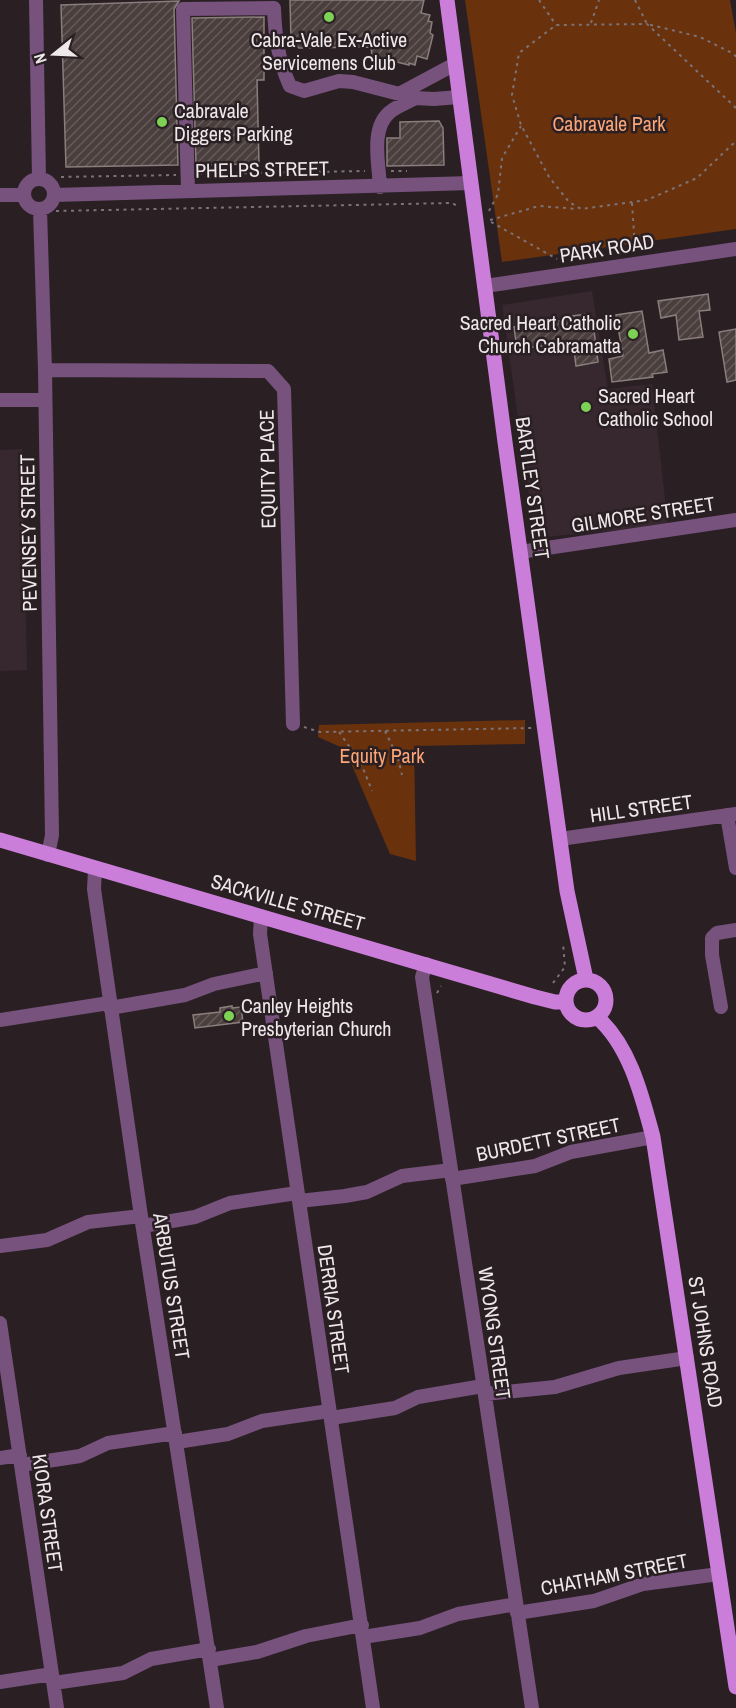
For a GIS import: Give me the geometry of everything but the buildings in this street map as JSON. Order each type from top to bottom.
[{"type":"main road","name":"BARTLEY STREET","points":[[447,0],[560,839],[575,935],[586,979]]},
{"type":"main road","name":"SACKVILLE STREET","points":[[0,840],[535,997],[566,1002]]},
{"type":"main road","points":[[586,979],[598,983],[605,994],[605,1007],[597,1017],[591,1020],[577,1018],[567,1009],[566,1002],[566,995],[573,984],[586,979]]},
{"type":"main road","name":"ST JOHNS ROAD","points":[[597,1017],[606,1025],[621,1047],[644,1103],[652,1137],[736,1687]]},
{"type":"street","points":[[36,0],[39,179]]},
{"type":"street","points":[[188,190],[183,9],[274,8],[275,41],[280,66],[290,86],[304,90],[339,81],[353,82],[415,98],[459,97]]},
{"type":"street","points":[[401,93],[455,64]]},
{"type":"street","points":[[380,187],[378,129],[391,111],[415,98]]},
{"type":"street","points":[[39,179],[51,185],[54,195],[52,203],[40,210],[30,207],[23,195],[28,183],[39,179]]},
{"type":"street","name":"PHELPS STREET","points":[[54,195],[471,183]]},
{"type":"street","points":[[0,195],[23,195]]},
{"type":"street","name":"PEVENSEY STREET","points":[[40,210],[45,370],[52,835],[48,855]]},
{"type":"street","name":"PARK ROAD","points":[[484,286],[736,249]]},
{"type":"street","name":"EQUITY PLACE","points":[[45,370],[268,371],[284,389],[293,724]]},
{"type":"street","points":[[0,400],[45,400]]},
{"type":"street","name":"GILMORE STREET","points":[[520,552],[736,520]]},
{"type":"street","name":"HILL STREET","points":[[560,839],[731,815],[736,868]]},
{"type":"street","name":"ARBUTUS STREET","points":[[95,869],[93,889],[110,1006],[217,1708]]},
{"type":"street","name":"DERRIA STREET","points":[[261,916],[259,930],[373,1708]]},
{"type":"street","points":[[720,1007],[712,955],[712,938],[717,933],[736,930]]},
{"type":"street","name":"WYONG STREET","points":[[426,964],[422,977],[532,1708]]},
{"type":"street","points":[[0,1020],[185,995],[214,984],[266,974]]},
{"type":"street","name":"BURDETT STREET","points":[[0,1246],[47,1240],[88,1222],[195,1217],[230,1203],[298,1197],[345,1196],[367,1192],[402,1176],[535,1167],[571,1152],[652,1137]]},
{"type":"street","name":"KIORA STREET","points":[[0,1323],[57,1708]]},
{"type":"street","points":[[0,1458],[21,1460],[80,1456],[108,1443],[228,1434],[262,1421],[394,1408],[418,1397],[484,1390],[555,1387],[619,1368],[687,1358]]},
{"type":"street","name":"CHATHAM STREET","points":[[0,1682],[123,1673],[151,1659],[257,1652],[306,1636],[420,1628],[458,1614],[594,1601],[643,1584],[719,1574]]},
{"type":"path","points":[[539,0],[556,25]]},
{"type":"path","points":[[591,23],[599,0]]},
{"type":"path","points":[[635,0],[647,24],[736,108]]},
{"type":"path","points":[[581,209],[569,202],[549,177],[521,125],[512,95],[519,53],[556,25],[647,24],[700,37],[736,57]]},
{"type":"path","points":[[489,211],[498,194],[502,158],[521,125]]},
{"type":"path","points":[[557,259],[490,221],[539,206],[581,209],[647,200],[697,178],[736,141]]},
{"type":"path","name":"PHELPS STREET","points":[[62,177],[414,170]]},
{"type":"path","points":[[632,202],[635,248]]},
{"type":"path","name":"PHELPS STREET","points":[[56,211],[452,203],[462,209]]},
{"type":"path","points":[[293,724],[320,732],[534,728]]},
{"type":"path","points":[[385,731],[398,758],[402,775]]},
{"type":"path","points":[[339,732],[362,763],[372,791]]},
{"type":"shaded area","name":"Sacred Heart Catholic School","points":[[592,291],[608,389],[652,384],[668,525],[535,538],[502,305]]},
{"type":"shaded area","points":[[22,449],[27,670],[0,671],[0,450]]},
{"type":"green space","name":"Cabravale Park","points":[[465,0],[730,0],[736,33],[736,229],[502,262]]},
{"type":"green space","name":"Equity Park","points":[[525,720],[525,744],[414,746],[416,861],[390,854],[345,749],[318,737],[319,725]]},
{"type":"place","name":"Cabra-Vale Ex-Active Servicemens Club","points":[[329,17]]},
{"type":"place","name":"Cabravale Diggers Parking","points":[[162,122]]},
{"type":"place","name":"Sacred Heart Catholic Church Cabramatta","points":[[633,334]]},
{"type":"place","name":"Sacred Heart Catholic School","points":[[586,407]]},
{"type":"place","name":"Canley Heights Presbyterian Church","points":[[229,1016]]}]
